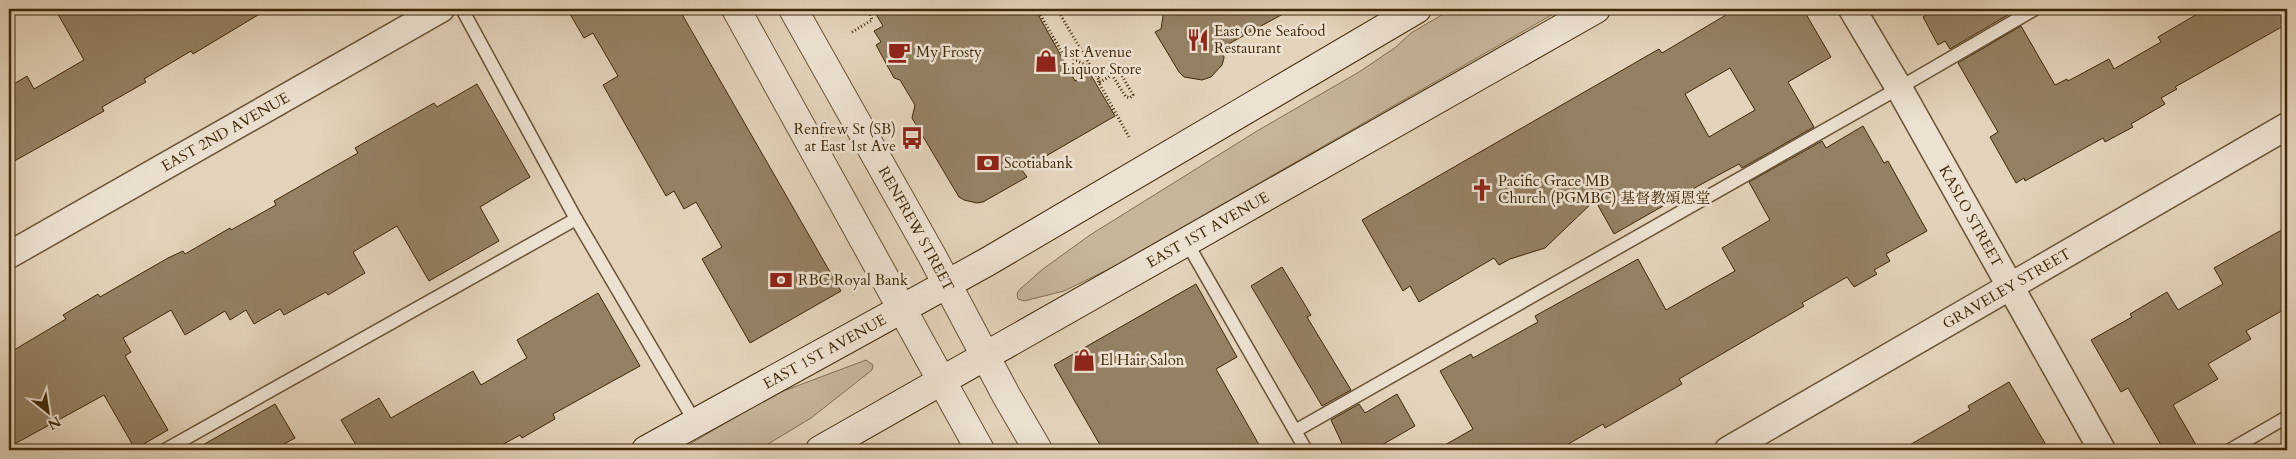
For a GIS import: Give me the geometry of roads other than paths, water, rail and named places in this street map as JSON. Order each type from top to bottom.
[{"type":"main road","points":[[736,9],[980,450]]},
{"type":"main road","name":"RENFREW STREET","points":[[793,9],[1038,450]]},
{"type":"main road","name":"EAST 1ST AVENUE","points":[[646,450],[947,284],[1417,9]]},
{"type":"main road","name":"EAST 1ST AVENUE","points":[[820,450],[1596,9]]},
{"type":"street","name":"EAST 2ND AVENUE","points":[[9,255],[442,9]]},
{"type":"street","name":"KASLO STREET","points":[[1852,9],[1900,88],[2102,450]]},
{"type":"street","name":"GRAVELEY STREET","points":[[1728,450],[2287,126]]},
{"type":"lane","points":[[462,9],[576,219],[695,422]]},
{"type":"lane","points":[[1295,431],[1900,88],[2035,9]]},
{"type":"lane","points":[[165,450],[576,219]]},
{"type":"lane","points":[[1187,243],[1306,450]]},
{"type":"lane","points":[[2230,450],[2287,417]]},
{"type":"place","name":"East One Seafood Restaurant","points":[[1198,40]]},
{"type":"place","name":"My Frosty","points":[[899,52]]},
{"type":"place","name":"1st Avenue Liquor Store","points":[[1046,61]]},
{"type":"place","name":"Renfrew St (SB) at East 1st Ave","points":[[912,138]]},
{"type":"place","name":"Scotiabank","points":[[988,163]]},
{"type":"place","name":"Pacific Grace MB Church (PGMBC) 基督教頌恩堂","points":[[1482,190]]},
{"type":"place","name":"RBC Royal Bank","points":[[781,280]]},
{"type":"place","name":"El Hair Salon","points":[[1084,360]]}]
